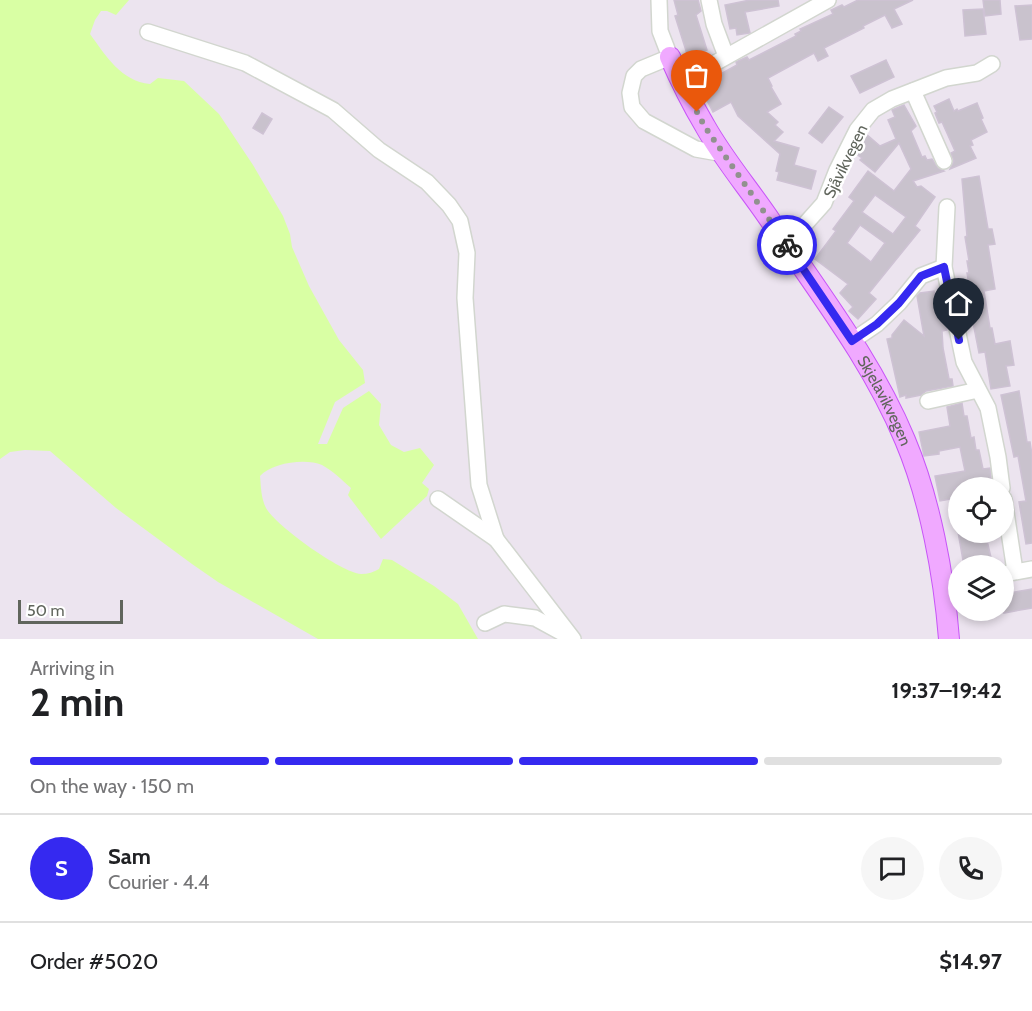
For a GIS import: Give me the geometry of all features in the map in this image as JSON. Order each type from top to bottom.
[{"type":"main road","name":"Skjelavikvegen","points":[[670,57],[705,127],[852,341],[889,406],[913,461],[936,547],[948,577]]},
{"type":"main road","name":"Skjelavikvegen","points":[[949,639],[950,621]]},
{"type":"street","name":"Skjelavikvegen","points":[[659,0],[660,31],[670,57]]},
{"type":"street","points":[[709,0],[714,24],[726,56]]},
{"type":"street","points":[[681,82],[828,0]]},
{"type":"street","points":[[148,32],[244,63],[333,110],[379,150],[427,182],[449,205],[460,221],[467,253],[465,298],[479,486],[496,539]]},
{"type":"street","points":[[670,57],[641,69],[634,76],[630,93],[632,107],[644,121],[696,150],[724,154]]},
{"type":"street","name":"Sjåvikvegen","points":[[784,241],[799,231],[824,203],[857,130],[873,110],[892,99],[946,78],[976,73],[993,64]]},
{"type":"street","points":[[913,91],[944,161]]},
{"type":"street","points":[[947,207],[944,267],[964,362],[988,408],[1001,477]]},
{"type":"street","points":[[852,341],[877,324],[899,303],[921,276],[944,267]]},
{"type":"street","points":[[928,401],[978,390]]},
{"type":"street","points":[[438,500],[496,539],[573,639]]},
{"type":"street","points":[[1014,572],[1032,569]]},
{"type":"street","points":[[485,622],[504,614],[534,618],[573,639]]},
{"type":"shaded area","points":[[0,0],[129,0],[116,15],[101,11],[90,34],[108,59],[122,73],[140,82],[150,84],[158,78],[184,81],[219,114],[283,216],[292,247],[309,286],[339,340],[363,370],[365,383],[335,402],[318,444],[327,444],[343,408],[369,391],[381,404],[379,425],[391,445],[404,452],[420,448],[434,465],[422,483],[429,489],[427,496],[381,539],[348,495],[351,488],[330,470],[315,463],[298,462],[280,465],[260,476],[266,508],[295,537],[352,572],[371,573],[379,569],[383,559],[392,560],[458,604],[478,639],[318,639],[218,582],[192,564],[116,508],[50,451],[10,452],[0,459]]},
{"type":"building","points":[[674,0],[698,0],[701,11],[696,15],[707,50],[688,57],[675,16],[678,15]]},
{"type":"building","points":[[750,0],[778,0],[779,6],[745,12],[750,33],[737,35],[736,28],[730,29],[725,5]]},
{"type":"building","points":[[858,0],[913,0],[894,9],[902,24],[892,28],[885,15],[824,48],[828,56],[818,61],[814,53],[768,78],[781,104],[767,112],[778,122],[775,125],[783,132],[774,141],[799,148],[794,165],[816,171],[811,189],[777,180],[779,172],[776,171],[780,154],[738,116],[731,102],[713,112],[701,89],[708,85],[706,82],[737,65],[736,62],[747,57],[749,60],[796,36],[795,34],[801,31],[800,29],[833,14],[831,10]]},
{"type":"building","points":[[983,0],[1000,0],[1001,14],[985,16]]},
{"type":"building","points":[[1032,5],[1032,39],[1020,40],[1015,6]]},
{"type":"building","points":[[983,9],[986,34],[965,36],[963,10]]},
{"type":"building","points":[[886,60],[894,77],[860,93],[851,76]]},
{"type":"building","points":[[949,99],[954,111],[977,103],[987,132],[971,140],[973,145],[970,146],[976,158],[950,169],[954,161],[951,153],[955,151],[942,122],[939,123],[934,106]]},
{"type":"building","points":[[904,105],[916,126],[911,131],[922,157],[925,156],[927,160],[932,159],[938,168],[944,171],[913,181],[917,187],[921,186],[935,197],[915,226],[920,230],[869,293],[876,299],[858,319],[849,311],[853,307],[840,293],[848,284],[815,259],[836,231],[833,229],[854,201],[849,197],[868,171],[894,191],[911,169],[899,143],[875,172],[856,154],[866,134],[880,146],[896,139],[888,120],[895,117],[892,110]],"holes":[[[875,195],[906,217],[893,234],[862,212]],[[860,225],[885,243],[871,262],[847,243]]]},
{"type":"building","points":[[829,107],[843,117],[822,143],[809,133]]},
{"type":"building","points":[[262,113],[272,119],[263,134],[253,128]]},
{"type":"building","points":[[979,176],[988,229],[992,229],[995,244],[988,245],[995,289],[984,291],[990,328],[992,328],[995,344],[1010,341],[1014,365],[1006,366],[1010,386],[991,389],[985,352],[979,353],[968,297],[971,296],[967,273],[969,273],[967,261],[969,261],[965,237],[967,236],[962,179]]},
{"type":"building","points":[[934,291],[935,298],[940,297],[947,330],[942,331],[943,348],[949,379],[952,379],[953,386],[926,391],[921,395],[900,397],[887,339],[892,338],[904,320],[924,336],[917,296],[920,293]]},
{"type":"building","points":[[1019,391],[1027,442],[1030,442],[1032,455],[1032,543],[1026,544],[1019,502],[1026,501],[1018,456],[1014,457],[1001,395]]},
{"type":"building","points":[[962,403],[971,438],[974,437],[983,469],[990,468],[991,477],[948,477],[948,500],[940,501],[935,476],[965,471],[960,447],[924,456],[919,432],[950,426],[947,407]]},
{"type":"building","points":[[960,543],[988,543],[990,555],[962,555]]},
{"type":"building","points":[[1032,589],[1032,608],[1014,611],[1014,592]]},
{"type":"way so far","points":[[697,112],[787,245]]},
{"type":"route","points":[[787,245],[852,341],[877,324],[899,303],[921,276],[944,267],[959,340]]}]
